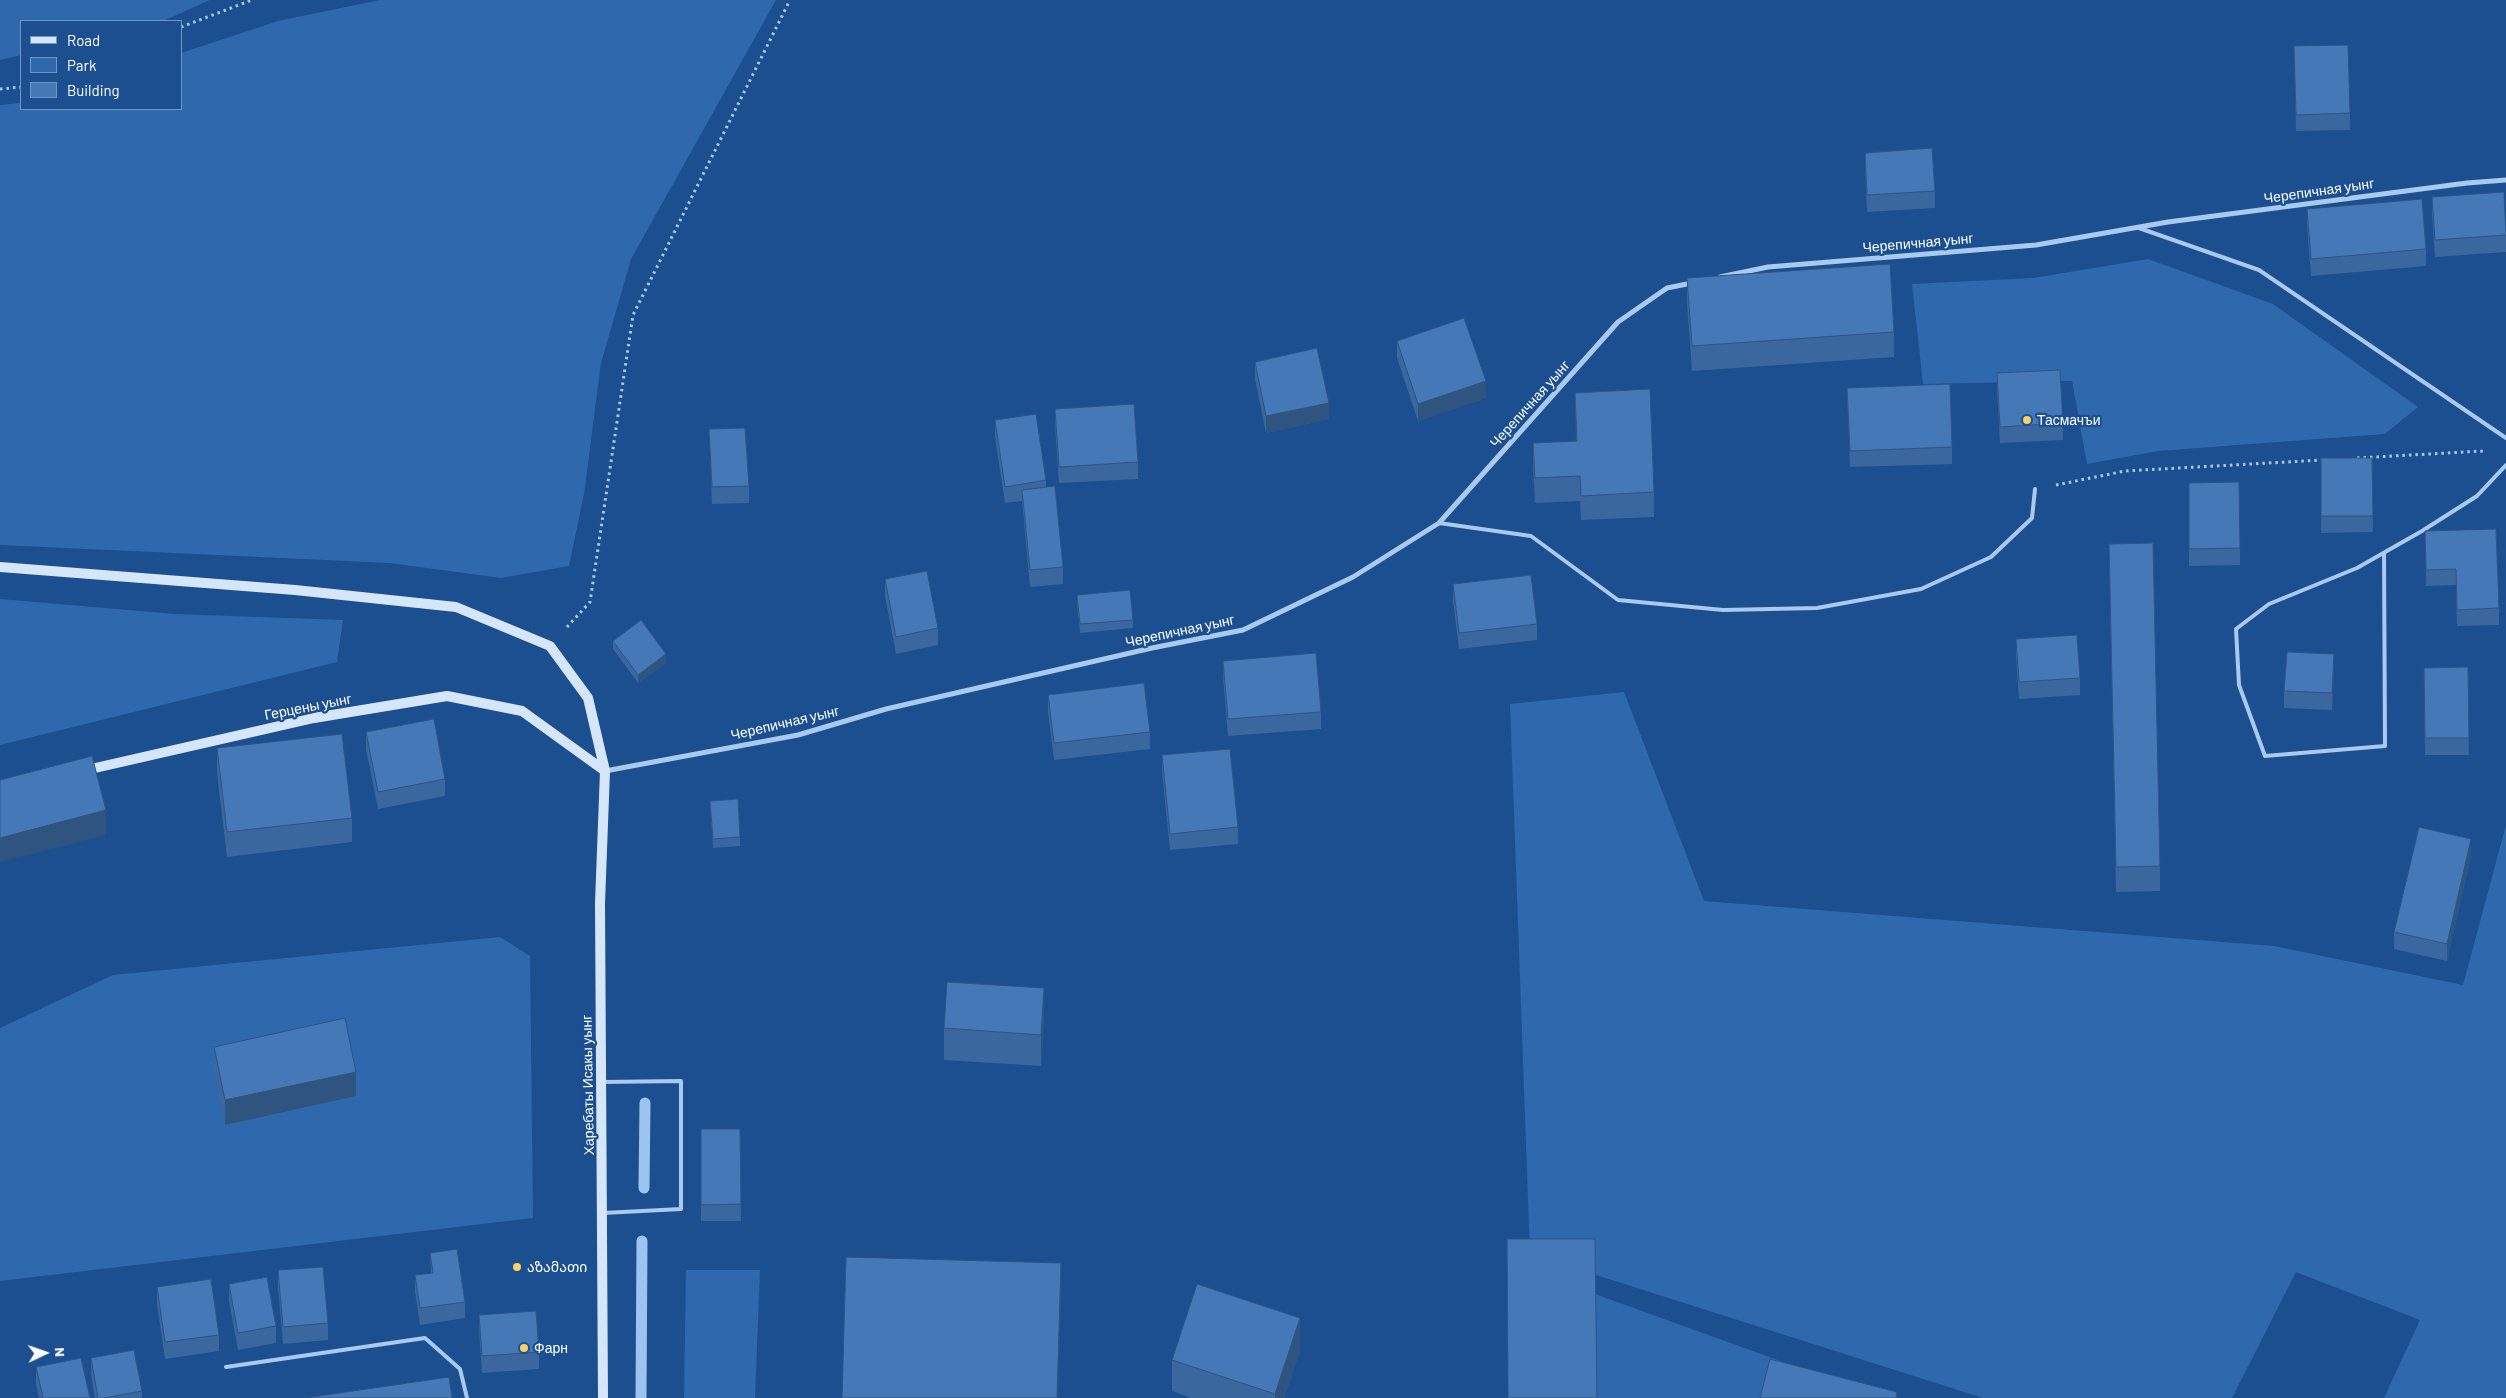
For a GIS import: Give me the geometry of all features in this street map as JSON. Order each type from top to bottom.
[{"type":"main road","points":[[0,567],[295,590],[456,607],[550,646]]},
{"type":"main road","name":"Харебаты Исакы уынг","points":[[550,646],[588,698],[605,772],[600,903],[603,1398]]},
{"type":"main road","name":"Герцены уынг","points":[[76,772],[314,718],[447,696],[522,711],[605,772]]},
{"type":"street","name":"Черепичная уынг","points":[[1713,278],[1768,267],[2036,245],[2137,227],[2467,183],[2506,180]]},
{"type":"street","name":"Черепичная уынг","points":[[605,772],[798,735],[886,709],[1152,648],[1243,630],[1353,577],[1439,523],[1618,322],[1667,288],[1694,282]]},
{"type":"lane","points":[[2137,227],[2260,270],[2506,438]]},
{"type":"lane","points":[[2384,553],[2384,746],[2265,756],[2239,685],[2236,629],[2269,604],[2357,568],[2384,553],[2477,496],[2506,465]]},
{"type":"lane","points":[[1439,523],[1531,536],[1618,600],[1723,610],[1817,608],[1922,590],[1991,557],[2032,518],[2035,489]]},
{"type":"lane","points":[[601,1082],[681,1081],[681,1209],[603,1213]]},
{"type":"lane","points":[[226,1367],[425,1338],[460,1369],[467,1398]]},
{"type":"path","points":[[182,27],[252,0]]},
{"type":"path","points":[[550,646],[590,602],[633,316],[790,0]]},
{"type":"path","points":[[0,89],[20,87]]},
{"type":"path","points":[[2350,458],[2486,451]]},
{"type":"path","points":[[2035,489],[2125,471],[2330,460]]},
{"type":"green space","points":[[0,0],[210,0],[165,20],[20,20],[20,55],[0,60]]},
{"type":"green space","points":[[380,0],[776,0],[631,259],[601,363],[584,494],[569,566],[501,578],[390,563],[0,545],[0,105],[20,103],[20,110],[182,110],[182,53],[278,21]]},
{"type":"green space","points":[[2148,259],[2273,304],[2418,407],[2385,434],[2158,451],[2087,464],[2072,381],[1923,384],[1912,284],[2033,278]]},
{"type":"green space","points":[[0,599],[175,614],[343,620],[337,662],[0,745]]},
{"type":"green space","points":[[1624,692],[1704,901],[2274,946],[2463,985],[2506,825],[2506,1398],[2384,1398],[2420,1320],[2296,1272],[2232,1398],[1983,1398],[1530,1254],[1510,704]]},
{"type":"green space","points":[[500,937],[530,956],[533,1218],[0,1281],[0,1028],[113,975]]},
{"type":"green space","points":[[686,1270],[760,1270],[755,1398],[684,1398]]},
{"type":"green space","points":[[1581,1289],[1883,1398],[1574,1398]]},
{"type":"building","points":[[2348,45],[2350,113],[2296,115],[2294,46]]},
{"type":"building","points":[[1932,148],[1935,191],[1867,195],[1865,153]]},
{"type":"building","points":[[2504,192],[2506,235],[2435,240],[2432,197]]},
{"type":"building","points":[[2422,199],[2426,249],[2311,259],[2307,209]]},
{"type":"building","points":[[1890,264],[1894,332],[1692,346],[1687,278]]},
{"type":"building","points":[[1464,318],[1486,381],[1418,404],[1397,341]]},
{"type":"building","points":[[1317,348],[1329,403],[1266,416],[1255,362]]},
{"type":"building","points":[[2060,370],[2063,423],[2000,427],[1997,373]]},
{"type":"building","points":[[1950,384],[1952,447],[1850,451],[1847,388]]},
{"type":"building","points":[[1650,389],[1654,492],[1581,496],[1580,476],[1535,478],[1533,443],[1577,441],[1575,393]]},
{"type":"building","points":[[1134,404],[1138,462],[1059,467],[1055,409]]},
{"type":"building","points":[[1036,414],[1046,480],[1005,487],[995,420]]},
{"type":"building","points":[[745,428],[749,486],[712,487],[709,429]]},
{"type":"building","points":[[2321,458],[2372,458],[2373,516],[2321,516]]},
{"type":"building","points":[[2239,482],[2240,548],[2189,549],[2189,483]]},
{"type":"building","points":[[1055,486],[1063,567],[1030,570],[1022,490]]},
{"type":"building","points":[[2496,529],[2499,608],[2457,610],[2456,569],[2426,570],[2425,531]]},
{"type":"building","points":[[2153,543],[2160,866],[2116,867],[2109,544]]},
{"type":"building","points":[[927,571],[938,628],[896,637],[885,579]]},
{"type":"building","points":[[1531,575],[1537,624],[1459,633],[1453,584]]},
{"type":"building","points":[[1130,590],[1133,620],[1080,624],[1077,595]]},
{"type":"building","points":[[641,620],[666,654],[638,675],[613,641]]},
{"type":"building","points":[[2077,635],[2080,678],[2019,682],[2016,639]]},
{"type":"building","points":[[2287,652],[2334,654],[2332,693],[2284,691]]},
{"type":"building","points":[[1316,653],[1321,712],[1228,719],[1223,661]]},
{"type":"building","points":[[2468,667],[2469,738],[2425,738],[2424,668]]},
{"type":"building","points":[[1144,683],[1150,732],[1054,743],[1048,695]]},
{"type":"building","points":[[434,719],[445,779],[378,792],[366,732]]},
{"type":"building","points":[[342,734],[352,818],[227,832],[217,748]]},
{"type":"building","points":[[1230,749],[1238,827],[1170,834],[1162,755]]},
{"type":"building","points":[[92,756],[106,810],[0,838],[0,780]]},
{"type":"building","points":[[738,799],[740,837],[713,839],[710,801]]},
{"type":"building","points":[[2419,827],[2471,839],[2447,944],[2394,932]]},
{"type":"building","points":[[947,982],[1044,988],[1041,1035],[944,1028]]},
{"type":"building","points":[[345,1018],[356,1072],[225,1100],[214,1047]]},
{"type":"building","points":[[701,1129],[740,1129],[741,1204],[701,1205]]},
{"type":"building","points":[[1507,1239],[1595,1239],[1597,1398],[1508,1398]]},
{"type":"building","points":[[457,1249],[465,1302],[420,1308],[415,1275],[433,1273],[430,1253]]},
{"type":"building","points":[[846,1257],[1061,1263],[1057,1398],[842,1398]]},
{"type":"building","points":[[323,1267],[328,1323],[283,1327],[278,1270]]},
{"type":"building","points":[[267,1277],[276,1326],[238,1333],[229,1284]]},
{"type":"building","points":[[211,1279],[219,1335],[165,1342],[157,1287]]},
{"type":"building","points":[[1197,1284],[1300,1318],[1275,1394],[1172,1360]]},
{"type":"building","points":[[536,1311],[539,1352],[482,1356],[479,1315]]},
{"type":"building","points":[[134,1350],[142,1391],[98,1398],[91,1358]]},
{"type":"building","points":[[81,1358],[90,1398],[43,1398],[36,1367]]},
{"type":"building","points":[[1770,1359],[1897,1392],[1896,1398],[1760,1398]]},
{"type":"building","points":[[449,1377],[452,1398],[305,1398]]},
{"type":"waterway","points":[[644,1188],[645,1103]]},
{"type":"waterway","points":[[641,1398],[642,1241]]},
{"type":"place","name":"Тасмачъи","points":[[2027,420]]},
{"type":"place","name":"აზამათი","points":[[517,1267]]},
{"type":"place","name":"Фарн","points":[[524,1348]]}]
